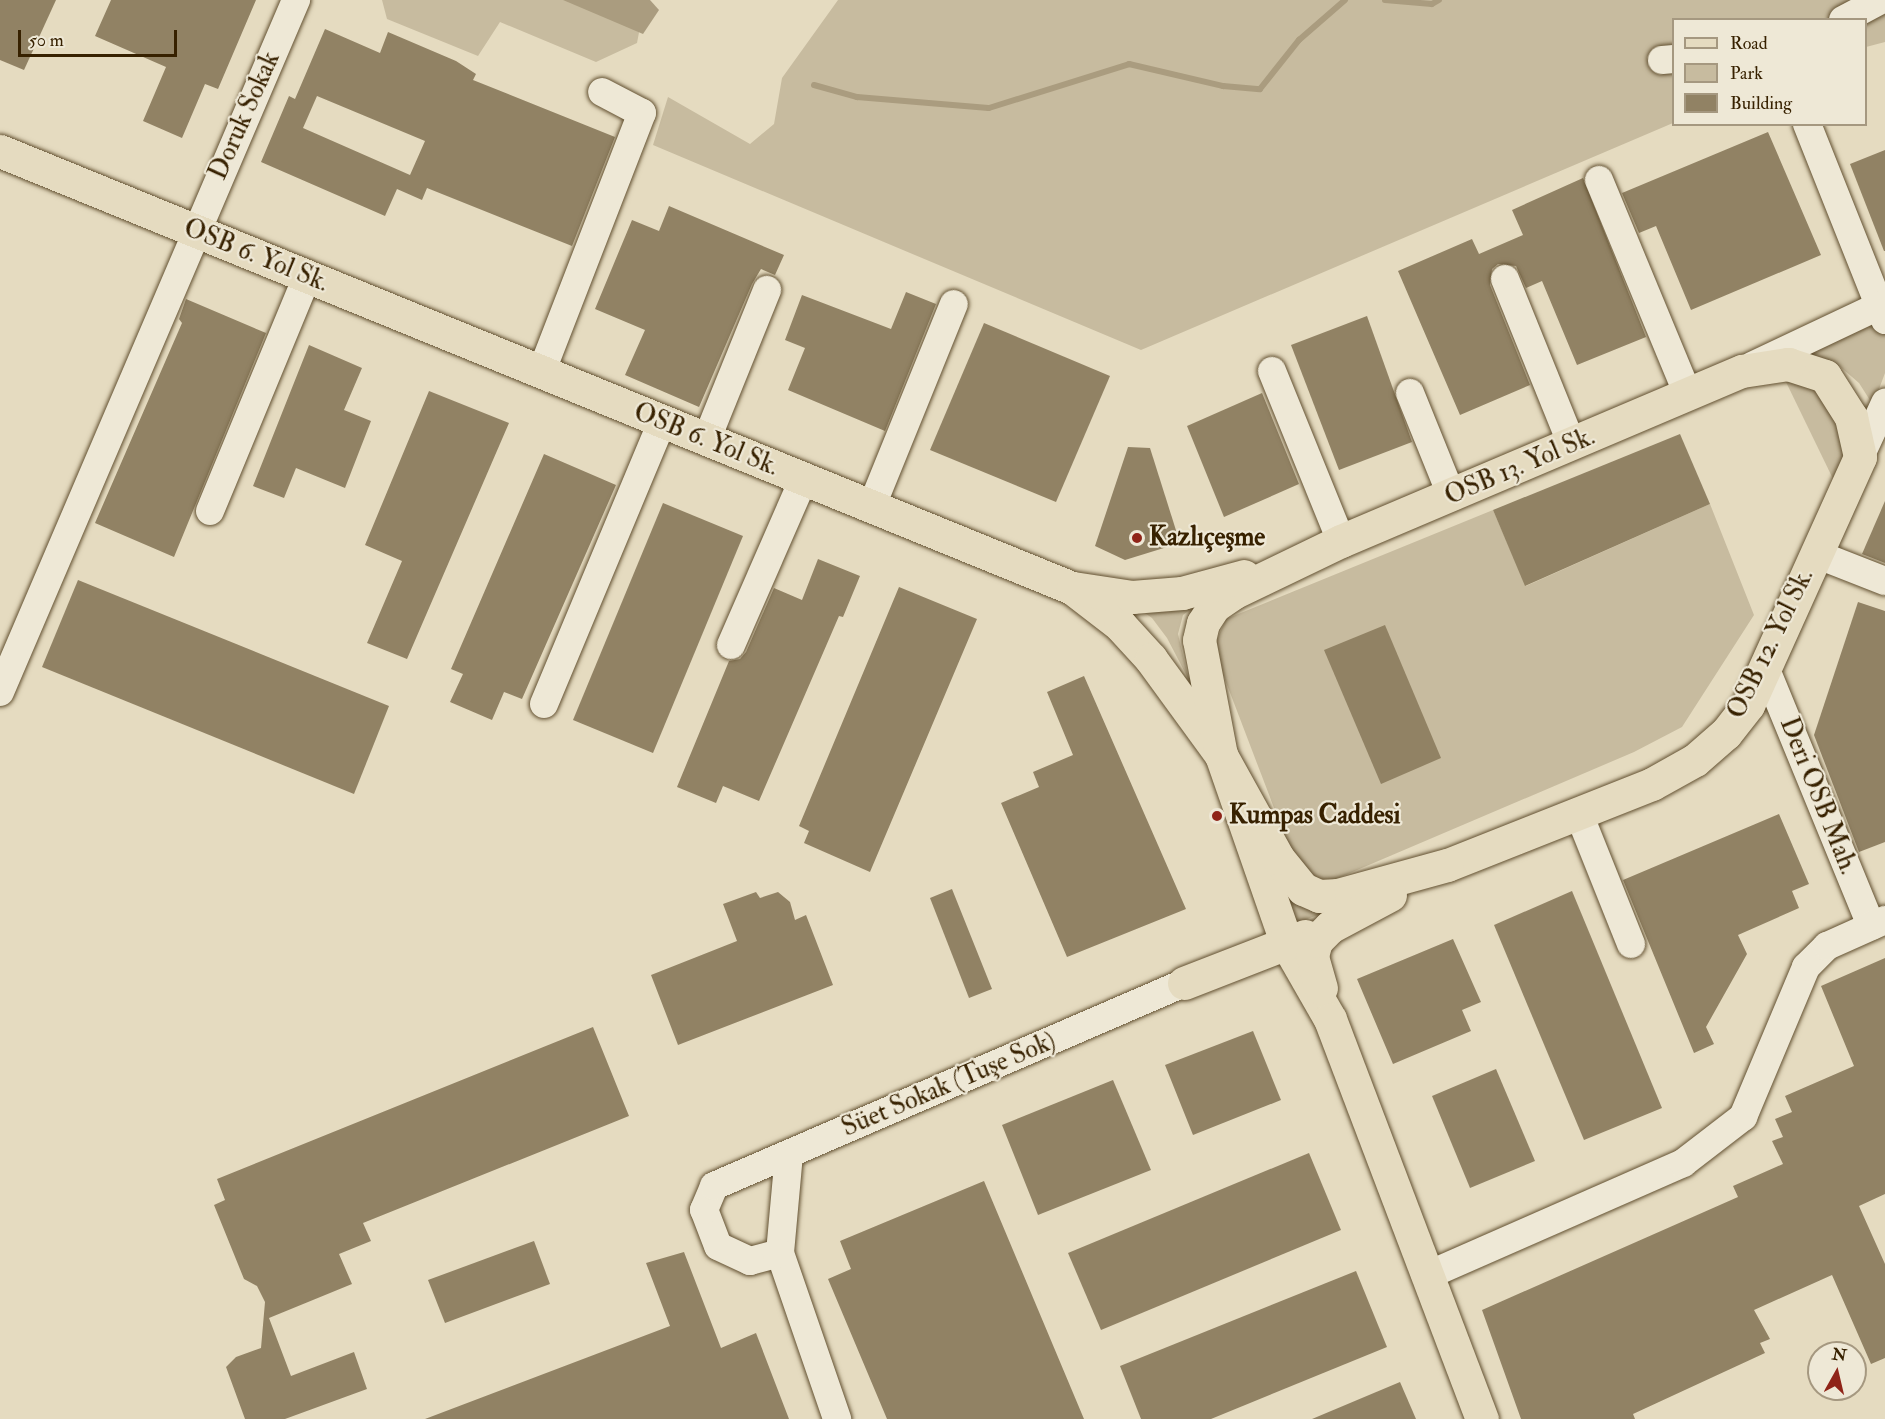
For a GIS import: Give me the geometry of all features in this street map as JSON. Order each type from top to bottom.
[{"type":"main road","name":"OSB 6. Yol Sk.","points":[[0,151],[706,441],[1072,588],[1120,625],[1152,659],[1221,754],[1267,890],[1295,958],[1330,1019]]},
{"type":"main road","name":"OSB 13. Yol Sk.","points":[[1298,561],[1742,371],[1788,364],[1825,376],[1851,417],[1860,458]]},
{"type":"main road","name":"OSB 12. Yol Sk.","points":[[1447,865],[1652,784],[1695,760],[1726,733],[1748,705],[1860,458]]},
{"type":"main road","points":[[1072,588],[1132,597],[1182,593],[1298,561]]},
{"type":"main road","points":[[1298,561],[1233,593],[1214,606],[1203,623],[1200,658],[1221,754],[1278,858],[1304,889],[1319,896],[1338,895],[1447,865]]},
{"type":"main road","points":[[1184,983],[1255,957],[1295,958],[1330,927],[1447,865]]},
{"type":"main road","points":[[1184,983],[1259,932],[1265,917],[1267,890]]},
{"type":"main road","points":[[1330,927],[1316,941],[1312,956],[1330,1019],[1482,1419]]},
{"type":"street","name":"Doruk Sokak","points":[[0,692],[195,231],[296,0]]},
{"type":"street","points":[[1847,18],[1881,0]]},
{"type":"street","points":[[541,373],[642,112],[602,92]]},
{"type":"street","points":[[1742,371],[1883,309],[1809,126]]},
{"type":"street","points":[[1599,180],[1688,395]]},
{"type":"street","points":[[210,511],[307,277]]},
{"type":"street","points":[[1505,279],[1572,445]]},
{"type":"street","points":[[706,441],[767,290]]},
{"type":"street","points":[[871,508],[954,304]]},
{"type":"street","points":[[1272,371],[1341,541]]},
{"type":"street","points":[[1410,393],[1452,496]]},
{"type":"street","name":"OSB 12. Yol Sk.","points":[[1860,458],[1885,403]]},
{"type":"street","points":[[544,704],[662,422]]},
{"type":"street","points":[[731,645],[803,480]]},
{"type":"street","points":[[1816,554],[1885,581]]},
{"type":"street","name":"Deri OSB Mah.","points":[[1765,667],[1878,923]]},
{"type":"street","points":[[1579,814],[1631,944]]},
{"type":"street","points":[[1426,1276],[1683,1163],[1743,1117],[1806,967],[1827,946],[1878,923]]},
{"type":"street","name":"Süet Sokak (Tuşe Sok)","points":[[780,1254],[750,1261],[718,1246],[704,1210],[714,1186],[1184,983]]},
{"type":"street","points":[[789,1154],[780,1254],[837,1419]]},
{"type":"green space","points":[[382,0],[586,0],[641,22],[637,43],[596,62],[500,22],[478,56],[387,19]]},
{"type":"green space","points":[[838,0],[1885,0],[1885,42],[1867,47],[1867,18],[1672,18],[1672,123],[1141,350],[653,145],[668,97],[750,144],[774,124],[782,78]]},
{"type":"green space","points":[[1875,321],[1885,330],[1885,373],[1873,405],[1859,383],[1837,364],[1801,351]]},
{"type":"green space","points":[[1786,382],[1806,382],[1829,395],[1848,448],[1835,483]]},
{"type":"green space","points":[[1710,504],[1754,615],[1682,727],[1634,752],[1329,882],[1300,876],[1213,648],[1226,619],[1493,510],[1526,586]]},
{"type":"green space","points":[[1206,597],[1183,615],[1178,634],[1189,680],[1167,638],[1152,618],[1128,601]]},
{"type":"green space","points":[[1263,855],[1338,907],[1292,925]]},
{"type":"shaded area","points":[[563,0],[650,0],[659,10],[643,34]]},
{"type":"building","points":[[0,0],[56,0],[24,70],[0,60]]},
{"type":"building","points":[[111,0],[256,0],[218,89],[205,84],[182,138],[143,121],[166,67],[95,36]]},
{"type":"building","points":[[325,29],[380,53],[388,32],[456,61],[476,74],[473,80],[615,137],[572,246],[427,188],[422,200],[397,189],[385,216],[261,162],[289,96],[295,99]],"holes":[[[317,96],[425,141],[410,175],[303,128]]]},
{"type":"building","points":[[1768,132],[1821,255],[1691,310],[1656,226],[1639,233],[1622,193]]},
{"type":"building","points":[[1885,150],[1885,251],[1884,251],[1850,164]]},
{"type":"building","points":[[1583,178],[1646,337],[1577,365],[1542,281],[1526,288],[1516,266],[1498,264],[1492,269],[1490,285],[1530,385],[1460,415],[1398,271],[1472,239],[1479,254],[1523,235],[1512,210]]},
{"type":"building","points":[[669,206],[784,255],[775,275],[761,269],[752,284],[699,407],[625,375],[645,330],[595,309],[632,220],[659,231]]},
{"type":"building","points":[[906,292],[936,304],[885,431],[788,390],[805,348],[785,340],[802,295],[891,329]]},
{"type":"building","points":[[186,299],[266,333],[174,557],[95,523],[182,323],[179,319]]},
{"type":"building","points":[[1367,316],[1412,442],[1339,470],[1291,345]]},
{"type":"building","points":[[984,323],[1110,376],[1056,502],[930,450]]},
{"type":"building","points":[[309,345],[362,368],[344,410],[371,421],[345,488],[296,468],[284,498],[253,486]]},
{"type":"building","points":[[429,391],[509,423],[407,659],[367,643],[402,561],[365,545]]},
{"type":"building","points":[[1262,393],[1299,484],[1224,517],[1187,426]]},
{"type":"building","points":[[1680,434],[1710,504],[1525,586],[1493,510]]},
{"type":"building","points":[[1128,447],[1150,448],[1180,543],[1125,560],[1095,546]]},
{"type":"building","points":[[544,454],[616,485],[522,699],[504,692],[492,720],[450,702],[463,674],[451,669]]},
{"type":"building","points":[[1885,501],[1885,563],[1862,554]]},
{"type":"building","points":[[663,503],[743,536],[653,753],[573,720]]},
{"type":"building","points":[[818,559],[860,576],[843,617],[839,616],[759,801],[723,786],[716,803],[677,787],[729,661],[740,659],[746,652],[774,588],[802,600]]},
{"type":"building","points":[[78,580],[389,706],[354,794],[42,667]]},
{"type":"building","points":[[899,587],[977,619],[870,872],[804,843],[809,831],[799,826]]},
{"type":"building","points":[[1858,602],[1885,611],[1885,842],[1859,852],[1814,735]]},
{"type":"building","points":[[1385,625],[1441,758],[1381,784],[1324,650]]},
{"type":"building","points":[[1084,676],[1186,909],[1067,957],[1001,803],[1039,787],[1033,772],[1073,755],[1047,692]]},
{"type":"building","points":[[1779,814],[1809,884],[1792,891],[1799,908],[1738,935],[1747,954],[1706,1027],[1714,1044],[1694,1053],[1623,880]]},
{"type":"building","points":[[952,889],[992,989],[969,998],[930,898]]},
{"type":"building","points":[[1572,891],[1662,1108],[1584,1140],[1494,925]]},
{"type":"building","points":[[756,892],[760,898],[778,892],[790,902],[795,920],[806,915],[833,985],[678,1045],[651,975],[737,941],[723,904]]},
{"type":"building","points":[[1453,939],[1481,1002],[1462,1010],[1471,1031],[1393,1064],[1357,979]]},
{"type":"building","points":[[1885,958],[1885,1194],[1859,1206],[1885,1264],[1885,1358],[1871,1364],[1867,1355],[1867,1341],[1861,1341],[1832,1275],[1754,1310],[1770,1339],[1760,1343],[1765,1353],[1633,1414],[1635,1419],[1521,1419],[1482,1310],[1738,1197],[1733,1186],[1783,1164],[1772,1141],[1783,1137],[1775,1119],[1792,1112],[1785,1096],[1854,1066],[1821,986]]},
{"type":"building","points":[[593,1027],[629,1116],[363,1223],[371,1241],[339,1254],[352,1284],[269,1318],[291,1376],[354,1352],[367,1389],[285,1419],[245,1419],[226,1367],[236,1357],[261,1348],[265,1302],[257,1286],[244,1279],[214,1205],[225,1200],[217,1179]]},
{"type":"building","points":[[1253,1031],[1281,1100],[1193,1135],[1165,1065]]},
{"type":"building","points":[[1496,1069],[1535,1161],[1470,1188],[1432,1096]]},
{"type":"building","points":[[1113,1080],[1151,1170],[1038,1215],[1002,1125]]},
{"type":"building","points":[[1309,1153],[1341,1230],[1101,1330],[1068,1253]]},
{"type":"building","points":[[984,1181],[1084,1419],[887,1419],[828,1279],[851,1269],[840,1241]]},
{"type":"building","points":[[534,1241],[550,1284],[445,1323],[428,1280]]},
{"type":"building","points":[[684,1252],[721,1348],[756,1333],[789,1419],[425,1419],[670,1326],[646,1263]]},
{"type":"building","points":[[1356,1271],[1387,1347],[1211,1419],[1141,1419],[1120,1366]]},
{"type":"building","points":[[1400,1382],[1416,1419],[1312,1419]]},
{"type":"waterway","points":[[814,85],[857,97],[989,108],[1129,64],[1223,86],[1260,89],[1299,40],[1345,0]]},
{"type":"waterway","points":[[1385,0],[1432,4],[1439,0]]},
{"type":"place","name":"Kazlıçeşme","points":[[1137,538]]},
{"type":"place","name":"Kumpas Caddesi","points":[[1217,816]]}]
